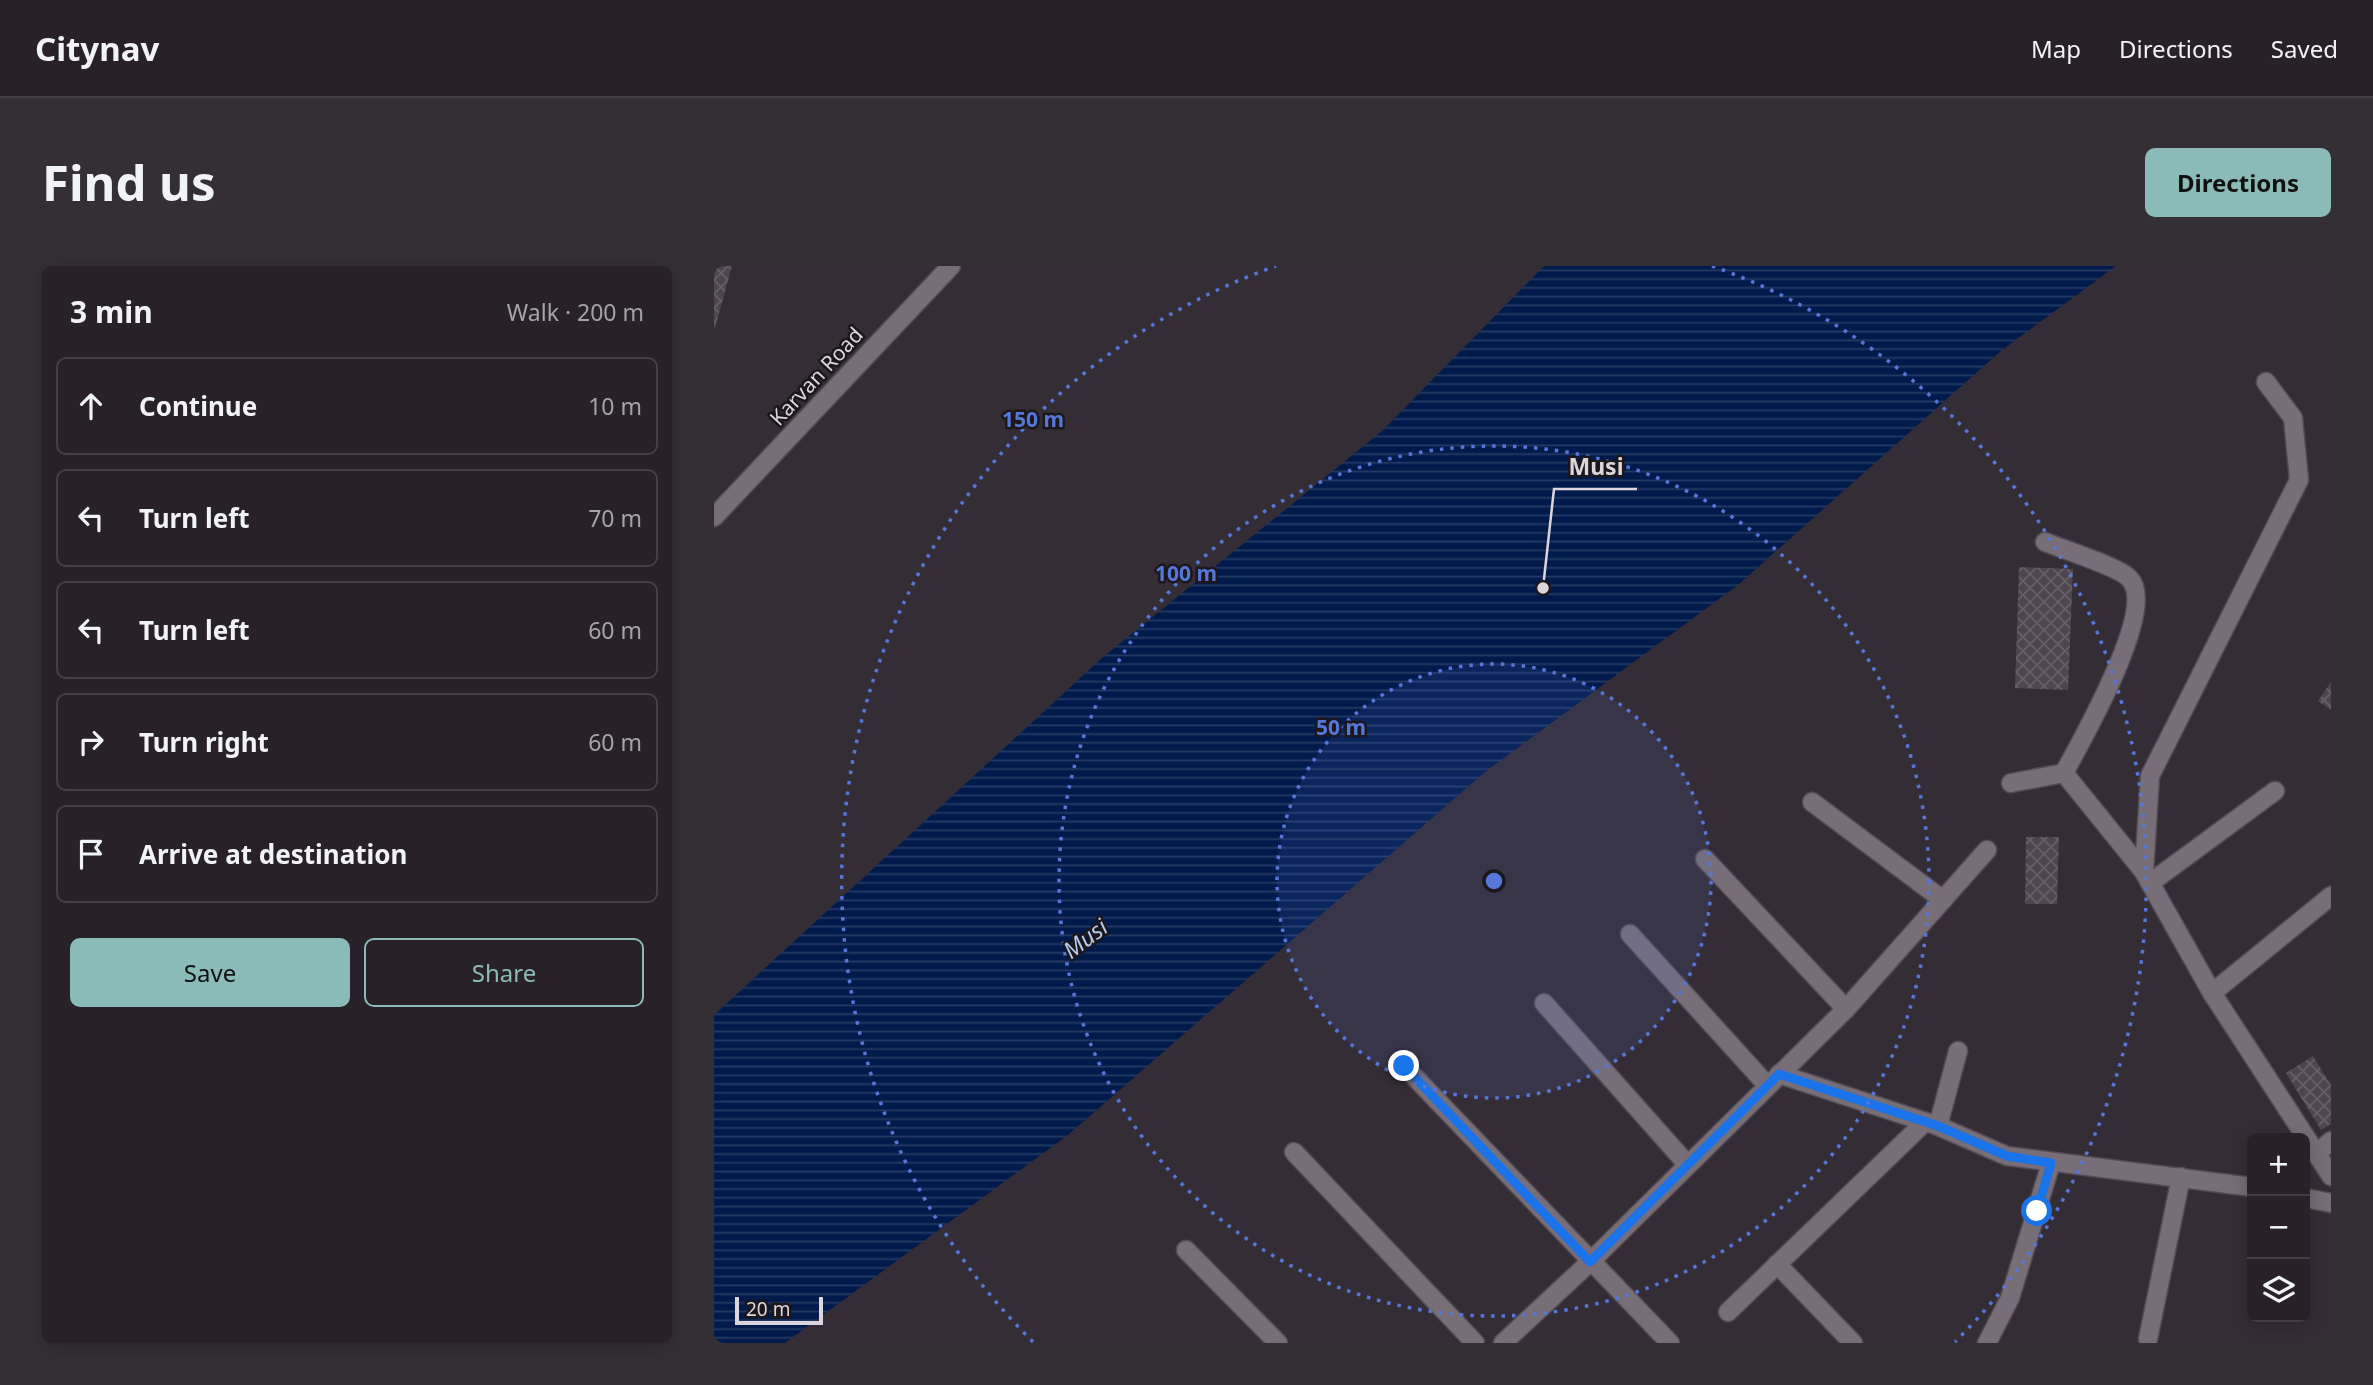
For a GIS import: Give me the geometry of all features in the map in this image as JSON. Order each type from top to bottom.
[{"type":"street","name":"Karvan Road","points":[[714,517],[951,266]]},
{"type":"street","points":[[2147,878],[2150,776],[2300,480],[2294,418],[2266,382]]},
{"type":"street","points":[[2045,542],[2129,577],[2137,592],[2134,616],[2109,690],[2064,773]]},
{"type":"street","points":[[2064,773],[2147,878],[2212,993],[2331,1176]]},
{"type":"street","points":[[2011,783],[2064,773]]},
{"type":"street","points":[[2147,878],[2275,791]]},
{"type":"street","points":[[1812,802],[1943,900]]},
{"type":"street","points":[[1503,1343],[1590,1262],[1846,1009],[1987,850]]},
{"type":"street","points":[[1705,859],[1846,1009]]},
{"type":"street","points":[[2212,993],[2331,896]]},
{"type":"street","points":[[1630,934],[1773,1079],[1931,1124],[2007,1156],[2247,1186]]},
{"type":"street","points":[[1544,1003],[1687,1164]]},
{"type":"street","points":[[1728,1312],[1931,1124],[1958,1051]]},
{"type":"street","points":[[1404,1066],[1670,1343]]},
{"type":"street","points":[[2316,1154],[2331,1141]]},
{"type":"street","points":[[1294,1152],[1475,1343]]},
{"type":"street","points":[[1987,1343],[2010,1298],[2051,1163]]},
{"type":"street","points":[[2148,1339],[2181,1177]]},
{"type":"street","points":[[2310,1199],[2331,1203]]},
{"type":"street","points":[[1186,1250],[1278,1343]]},
{"type":"street","points":[[1777,1264],[1853,1343]]},
{"type":"water","points":[[1544,266],[2116,266],[2002,350],[1738,585],[1485,772],[1068,1135],[785,1343],[714,1343],[714,1015],[1102,658],[1381,432]]},
{"type":"building","points":[[714,266],[732,266],[715,328],[714,328]]},
{"type":"building","points":[[2019,567],[2073,569],[2068,690],[2015,688]]},
{"type":"building","points":[[2331,682],[2331,710],[2318,701]]},
{"type":"building","points":[[2026,837],[2059,837],[2057,904],[2025,904]]},
{"type":"building","points":[[2313,1056],[2331,1085],[2331,1124],[2321,1130],[2286,1073]]},
{"type":"place","name":"Musi","points":[[1543,588]]},
{"type":"route","points":[[1404,1066],[1590,1262],[1779,1074],[1938,1126],[2007,1156],[2051,1163],[2037,1211]]}]
